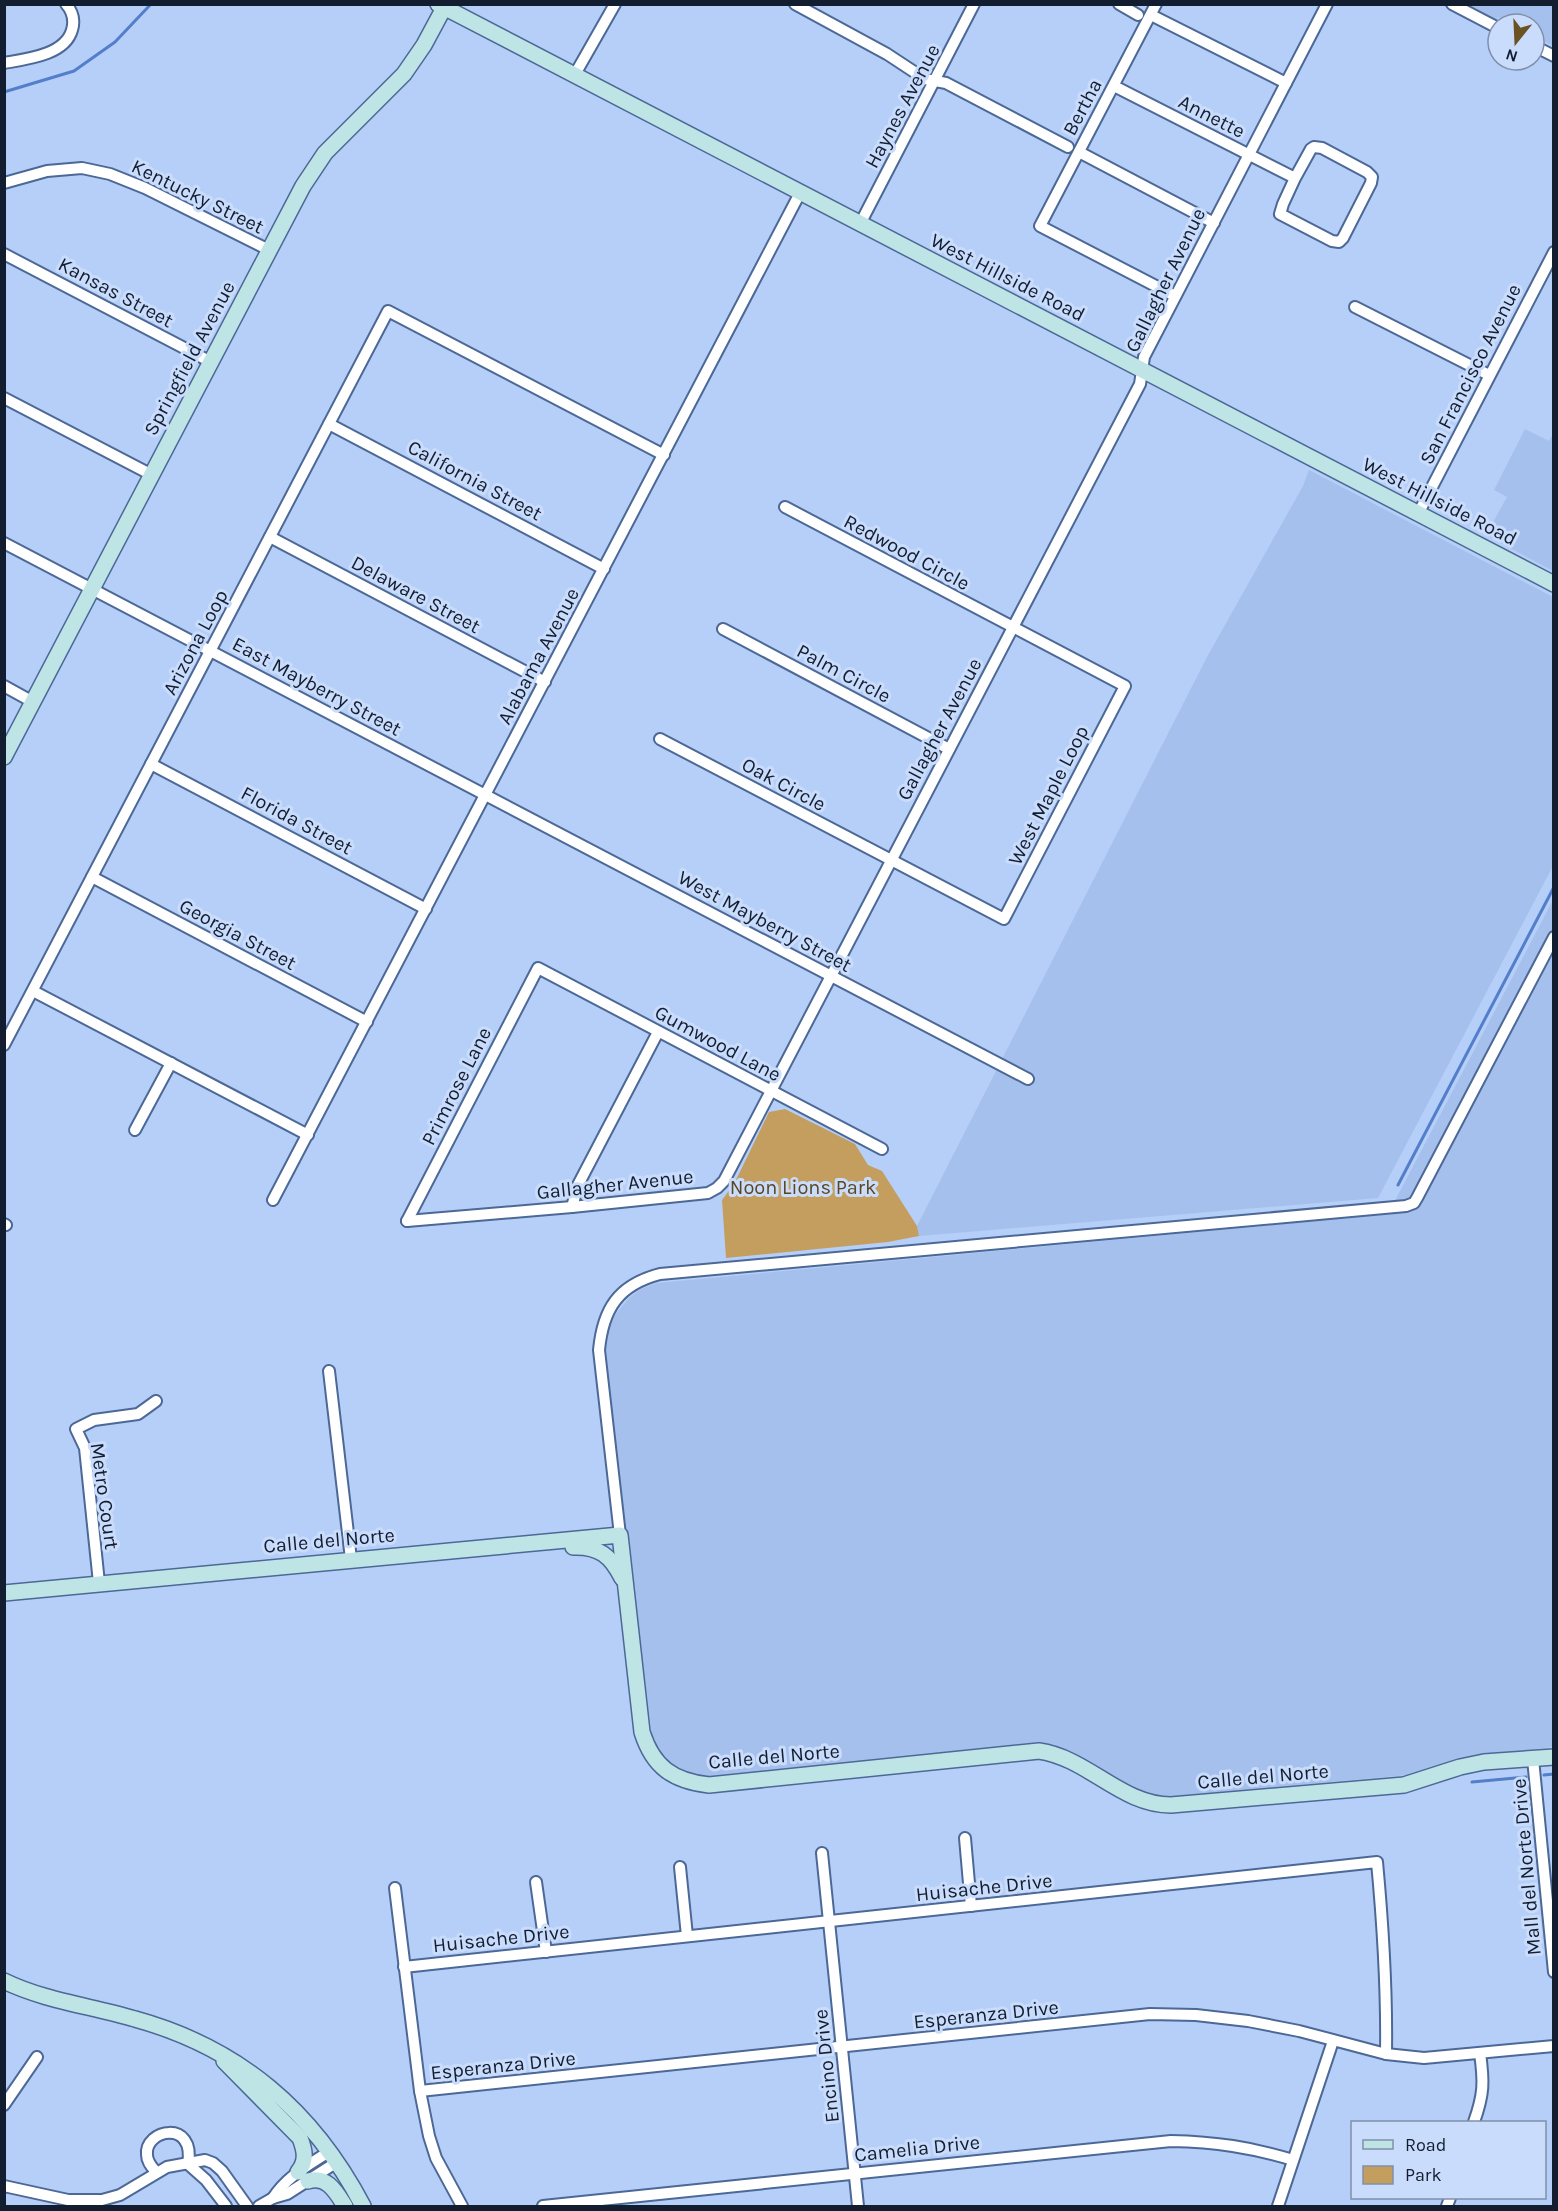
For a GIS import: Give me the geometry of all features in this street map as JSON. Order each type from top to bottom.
[{"type":"street","points":[[4,63],[27,59],[63,46],[71,35],[74,23],[72,10],[66,4]]},
{"type":"street","points":[[574,75],[615,4]]},
{"type":"street","points":[[795,4],[887,54],[925,79],[946,83],[1068,147]]},
{"type":"street","name":"Haynes Avenue","points":[[860,224],[974,4]]},
{"type":"street","points":[[1119,4],[1138,15]]},
{"type":"street","name":"Gallagher Avenue","points":[[407,1221],[572,1208],[708,1193],[724,1180],[1140,384],[1144,357],[1327,4]]},
{"type":"street","points":[[1452,4],[1486,22]]},
{"type":"street","name":"West Hillside Road","points":[[443,6],[1554,584]]},
{"type":"street","name":"Springfield Avenue","points":[[4,757],[303,186],[325,153],[404,74],[420,52],[443,6]]},
{"type":"street","points":[[1154,10],[1286,83]]},
{"type":"street","name":"Bertha","points":[[1154,10],[1040,226],[1175,297]]},
{"type":"street","name":"Annette","points":[[1114,86],[1295,178]]},
{"type":"street","points":[[1314,147],[1322,148],[1367,172],[1372,177],[1371,183],[1339,242],[1332,241],[1280,214],[1295,178],[1314,147]]},
{"type":"street","points":[[1079,152],[1214,223]]},
{"type":"street","name":"Kentucky Street","points":[[4,183],[47,171],[82,168],[110,174],[145,188],[269,250]]},
{"type":"street","name":"Alabama Avenue","points":[[273,1200],[800,193]]},
{"type":"street","name":"San Francisco Avenue","points":[[1418,514],[1554,252]]},
{"type":"street","name":"Kansas Street","points":[[4,254],[211,362]]},
{"type":"street","points":[[1355,307],[1489,375]]},
{"type":"street","name":"Arizona Loop","points":[[4,1045],[388,311],[664,455]]},
{"type":"street","points":[[4,398],[152,475]]},
{"type":"street","name":"California Street","points":[[329,424],[604,569]]},
{"type":"street","name":"Redwood Circle","points":[[785,507],[1012,628]]},
{"type":"street","name":"Delaware Street","points":[[270,537],[545,682]]},
{"type":"street","name":"East Mayberry Street","points":[[4,543],[486,795]]},
{"type":"street","name":"West Maple Loop","points":[[891,860],[1004,919],[1010,909],[1125,686],[1012,628]]},
{"type":"street","name":"Palm Circle","points":[[723,629],[949,749]]},
{"type":"street","points":[[4,686],[33,702]]},
{"type":"street","name":"Oak Circle","points":[[660,739],[891,860]]},
{"type":"street","name":"Florida Street","points":[[151,764],[426,909]]},
{"type":"street","name":"West Mayberry Street","points":[[486,795],[1028,1079]]},
{"type":"street","name":"Georgia Street","points":[[92,877],[367,1022]]},
{"type":"street","points":[[620,1535],[599,1350],[603,1322],[608,1310],[623,1292],[633,1285],[646,1278],[660,1275],[1406,1206],[1414,1203],[1554,937]]},
{"type":"street","name":"Gumwood Lane","points":[[538,968],[882,1149]]},
{"type":"street","name":"Primrose Lane","points":[[407,1221],[538,968]]},
{"type":"street","points":[[33,991],[308,1135]]},
{"type":"street","points":[[572,1208],[578,1185],[658,1032]]},
{"type":"street","points":[[135,1130],[171,1063]]},
{"type":"street","points":[[329,1371],[351,1559]]},
{"type":"street","name":"Metro Court","points":[[99,1583],[85,1448],[76,1429],[94,1420],[138,1414],[156,1401]]},
{"type":"street","name":"Calle del Norte","points":[[4,1593],[620,1535],[642,1732],[660,1765],[680,1779],[693,1784],[709,1785],[1039,1751],[1062,1756],[1135,1798],[1157,1805],[1171,1805],[1404,1785],[1460,1767],[1484,1762],[1554,1757]]},
{"type":"street","points":[[532,1543],[550,1549],[581,1547],[597,1550],[614,1562],[626,1586]]},
{"type":"street","name":"Mall del Norte Drive","points":[[1533,1759],[1554,1972]]},
{"type":"street","points":[[965,1838],[971,1906]]},
{"type":"street","name":"Encino Drive","points":[[822,1853],[858,2206]]},
{"type":"street","name":"Huisache Drive","points":[[404,1967],[829,1923],[1377,1862],[1387,2001],[1386,2054]]},
{"type":"street","points":[[680,1867],[687,1936]]},
{"type":"street","points":[[536,1882],[546,1952]]},
{"type":"street","points":[[395,1888],[420,2091],[429,2136],[436,2158],[462,2206]]},
{"type":"street","points":[[4,1981],[40,1994],[159,2026],[212,2048],[241,2065],[264,2081],[299,2114],[334,2157],[363,2206]]},
{"type":"street","name":"Esperanza Drive","points":[[420,2091],[1150,2014],[1196,2015],[1248,2021],[1299,2031],[1386,2054],[1424,2058],[1554,2046]]},
{"type":"street","points":[[1278,2206],[1333,2041]]},
{"type":"street","points":[[212,2048],[300,2138],[305,2154],[302,2166],[303,2176]]},
{"type":"street","points":[[1474,2121],[1483,2097],[1480,2053]]},
{"type":"street","points":[[4,2105],[37,2056]]},
{"type":"street","points":[[156,2172],[147,2156],[147,2149],[156,2136],[163,2133],[170,2132],[184,2138],[190,2153],[188,2164]]},
{"type":"street","name":"Camelia Drive","points":[[543,2206],[1171,2141],[1211,2142],[1256,2149],[1293,2160]]},
{"type":"street","points":[[265,2204],[280,2186],[303,2176],[334,2157]]},
{"type":"street","points":[[4,2186],[68,2200],[86,2201],[120,2195],[167,2166],[205,2160],[213,2163],[228,2178],[247,2206]]},
{"type":"street","points":[[188,2164],[214,2189],[226,2206]]},
{"type":"street","points":[[303,2176],[327,2182],[345,2206]]},
{"type":"street","points":[[214,2189],[228,2178]]},
{"type":"shaded area","points":[[1444,5],[1553,5],[1553,46],[1546,42],[1546,12],[1486,12],[1486,26]]},
{"type":"shaded area","points":[[1525,429],[1549,441],[1553,434],[1553,571],[1486,535],[1507,497],[1494,490]]},
{"type":"shaded area","points":[[1309,470],[1553,597],[1553,866],[1378,1198],[919,1236],[917,1226],[1207,657],[1303,486]]},
{"type":"shaded area","points":[[1553,900],[1553,1747],[1457,1758],[1419,1773],[1407,1775],[1170,1797],[1141,1792],[1073,1752],[1039,1742],[704,1778],[688,1774],[669,1765],[653,1744],[604,1347],[606,1331],[611,1320],[629,1298],[641,1289],[657,1283],[1388,1214]]},
{"type":"green space","name":"Noon Lions Park","points":[[785,1109],[855,1144],[868,1165],[882,1171],[917,1226],[919,1236],[888,1242],[726,1258],[722,1200],[734,1184],[769,1112]]},
{"type":"waterway","points":[[4,92],[74,71],[115,42],[151,4]]},
{"type":"waterway","points":[[1398,1185],[1554,887]]},
{"type":"waterway","points":[[1544,1775],[1554,1774]]},
{"type":"waterway","points":[[1472,1782],[1526,1777]]}]
